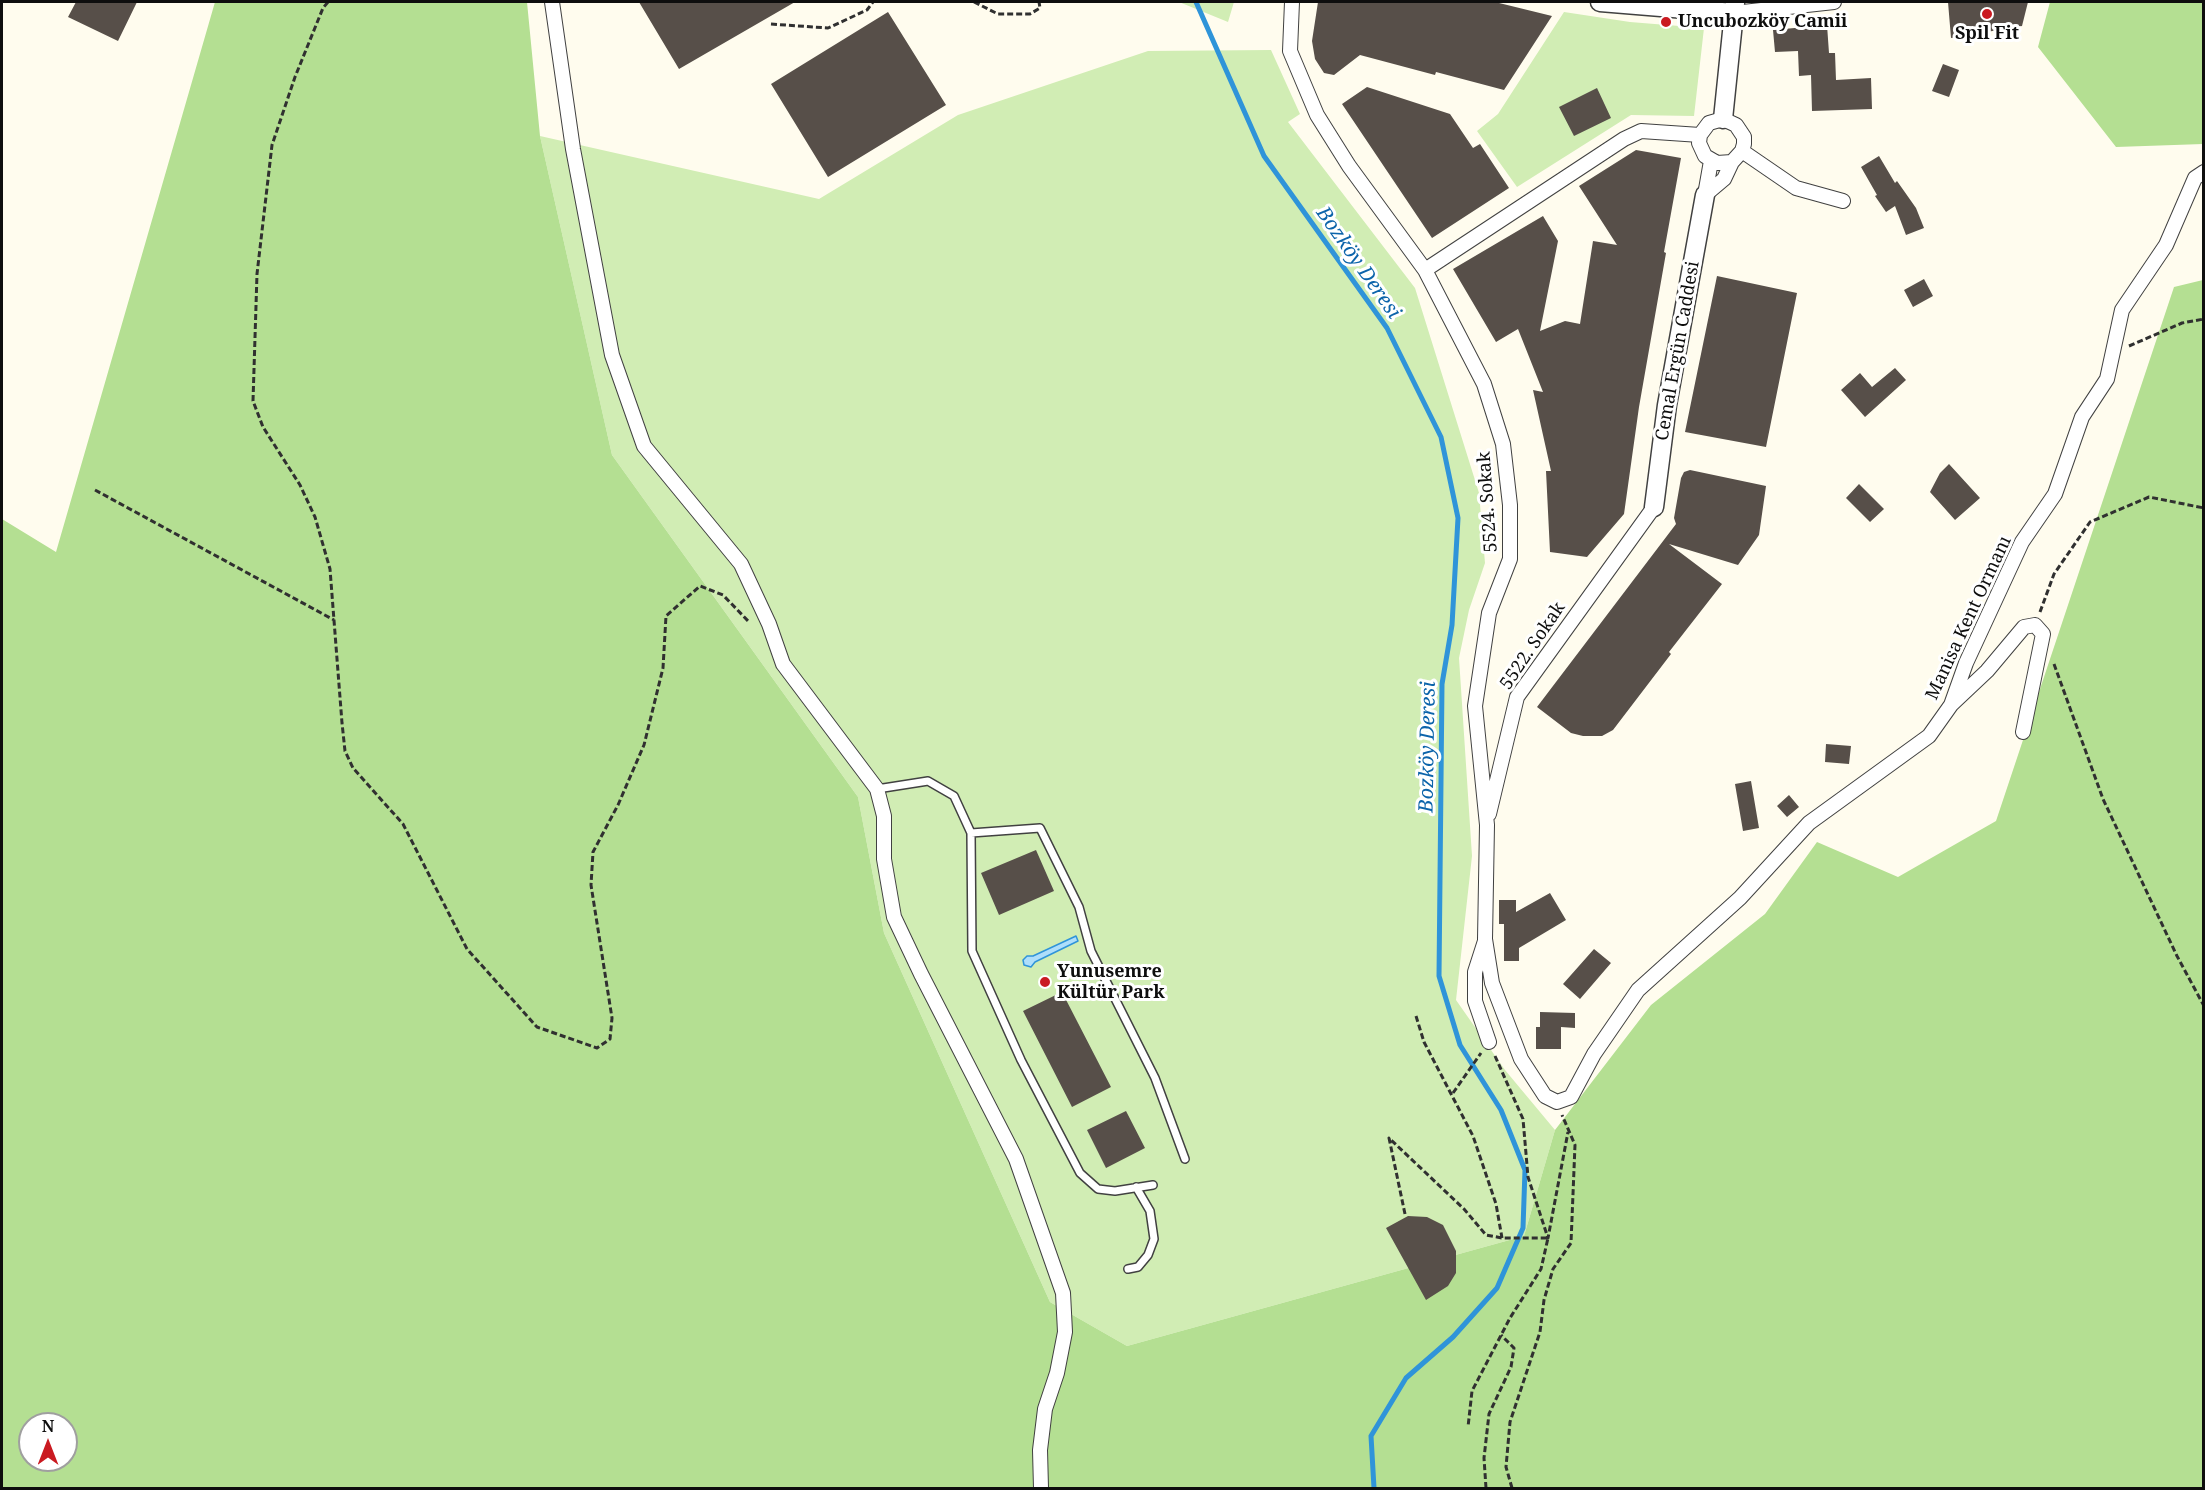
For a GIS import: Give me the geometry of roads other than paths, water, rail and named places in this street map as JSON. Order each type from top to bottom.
[{"type":"street","points":[[552,2],[573,149],[612,355],[644,446],[741,564],[769,624],[783,664],[877,789],[884,816],[884,860],[894,917],[1016,1158],[1063,1293],[1065,1332],[1057,1373],[1044,1409],[1040,1450],[1041,1488]]},
{"type":"street","name":"5524. Sokak","points":[[1292,2],[1290,51],[1317,115],[1349,166],[1425,270],[1484,384],[1503,444],[1510,505],[1510,559],[1490,613],[1475,706],[1487,825],[1485,939],[1492,983],[1521,1059],[1545,1096],[1557,1102]]},
{"type":"street","points":[[1606,2],[1734,7],[1834,2]]},
{"type":"street","points":[[1723,119],[1734,7]]},
{"type":"street","points":[[1705,195],[1724,178],[1732,162],[1742,151],[1744,144],[1741,130],[1736,124],[1723,119],[1709,123],[1700,135],[1701,150],[1711,161],[1718,164],[1732,162]]},
{"type":"street","points":[[1425,270],[1624,139],[1641,131],[1700,135]]},
{"type":"street","points":[[1742,151],[1796,188],[1843,201]]},
{"type":"street","name":"Cemal Ergün Caddesi","points":[[1654,507],[1667,405],[1711,161]]},
{"type":"street","name":"Manisa Kent Ormanı","points":[[1557,1102],[1571,1097],[1594,1054],[1638,990],[1740,898],[1809,823],[1929,736],[1951,705],[1966,663],[2022,542],[2055,494],[2082,417],[2107,379],[2122,310],[2166,245],[2195,178],[2204,172]]},
{"type":"street","name":"5522. Sokak","points":[[1487,825],[1517,697],[1654,507]]},
{"type":"street","points":[[1951,705],[1987,671],[2024,627],[2039,630],[2023,732]]},
{"type":"street","points":[[1485,939],[1475,972],[1476,1001],[1486,1047]]},
{"type":"lane","points":[[877,789],[928,781],[954,796],[971,833],[972,951],[1021,1060],[1080,1173],[1098,1189],[1115,1191],[1153,1185]]},
{"type":"lane","points":[[971,833],[1040,828],[1079,907],[1091,951],[1155,1078],[1185,1159]]},
{"type":"lane","points":[[1128,1269],[1138,1267],[1148,1255],[1154,1239],[1150,1211],[1136,1187]]},
{"type":"water","points":[[1076,936],[1078,941],[1035,962],[1031,967],[1024,965],[1023,960],[1027,956],[1033,956]]},
{"type":"waterway","name":"Bozköy Deresi","points":[[1196,2],[1264,156],[1387,328],[1441,437],[1458,518],[1452,625],[1442,684],[1439,976],[1460,1045],[1501,1110],[1525,1170],[1523,1228],[1497,1288],[1453,1337],[1406,1378],[1371,1436],[1374,1488]]},
{"type":"place","name":"Spil Fit","points":[[1987,14]]},
{"type":"place","name":"Uncubozköy Camii","points":[[1666,22]]},
{"type":"place","name":"Yunusemre Kültür Park","points":[[1045,982]]}]
